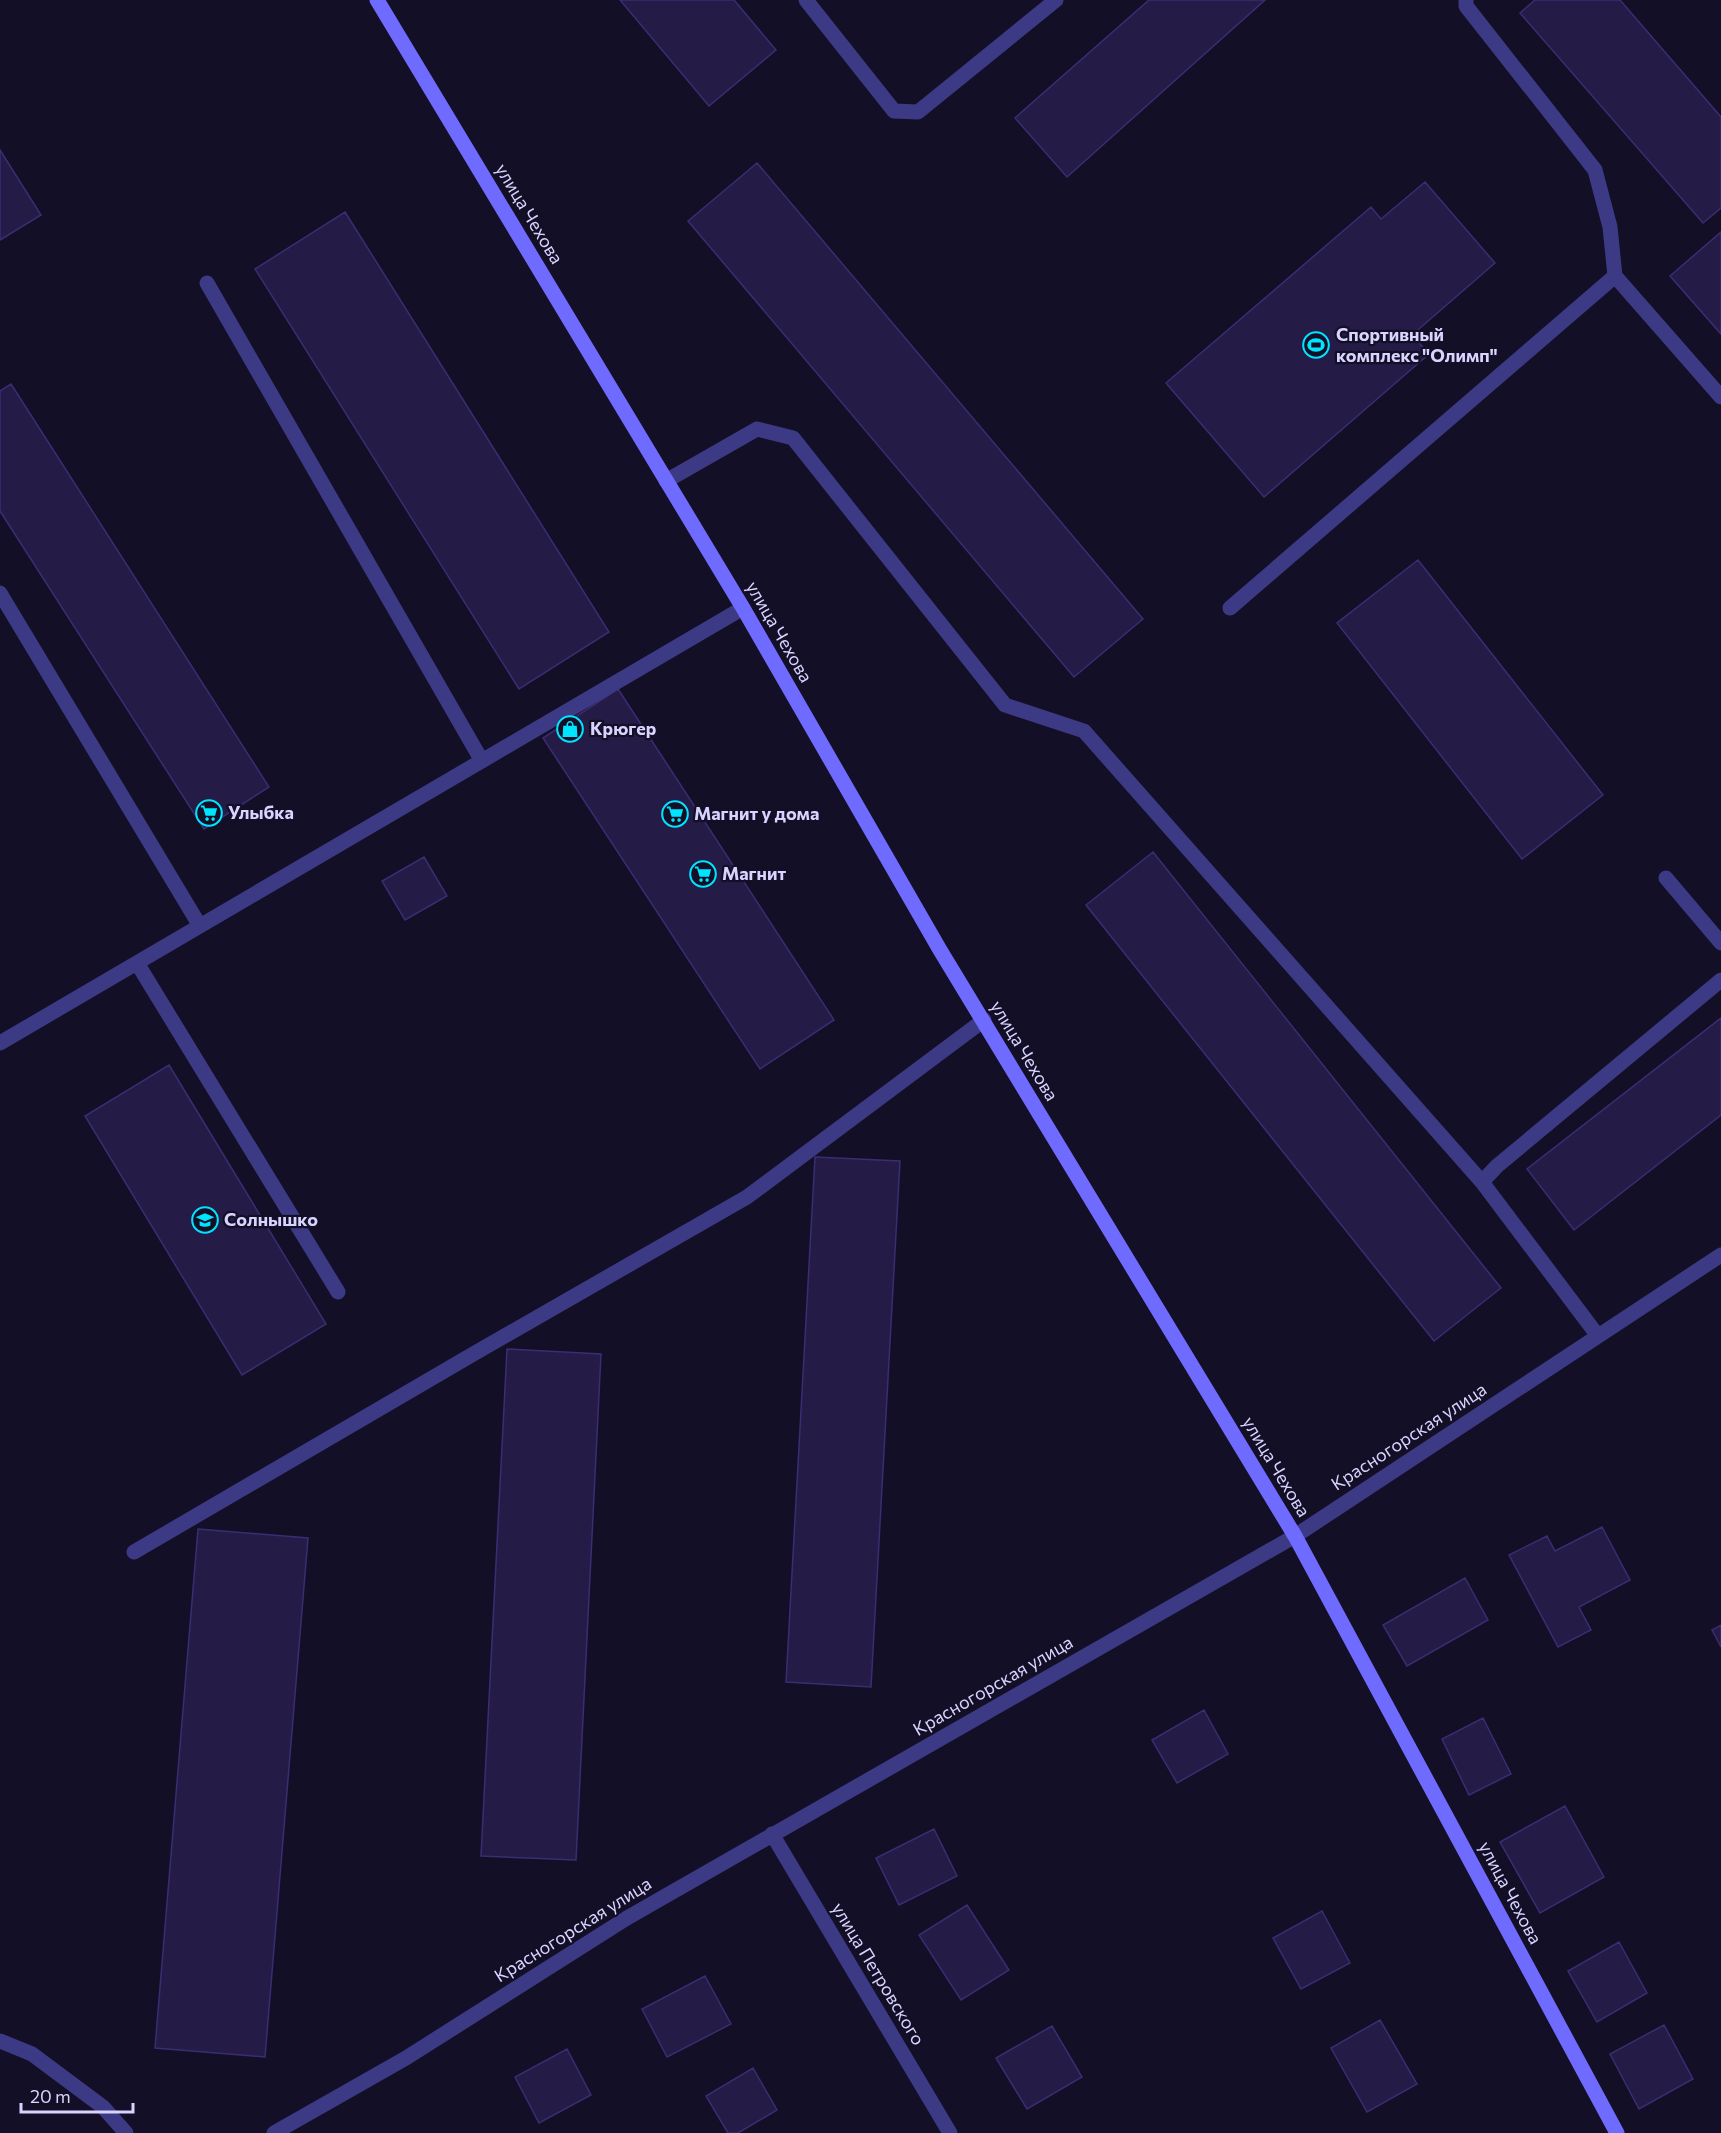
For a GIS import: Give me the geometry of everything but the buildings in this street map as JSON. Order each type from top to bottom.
[{"type":"street","name":"улица Чехова","points":[[377,0],[743,608],[984,1020],[1295,1536],[1617,2133]]},
{"type":"street","points":[[806,0],[894,111],[918,112],[1056,0]]},
{"type":"street","points":[[1466,0],[1466,6],[1595,170],[1610,227],[1615,276],[1721,397]]},
{"type":"street","points":[[1230,608],[1615,276]]},
{"type":"street","points":[[207,284],[482,761]]},
{"type":"street","points":[[666,481],[757,429],[793,438],[1005,705],[1084,731],[1482,1182],[1598,1336]]},
{"type":"street","points":[[0,593],[200,926]]},
{"type":"street","points":[[0,1043],[743,608]]},
{"type":"street","points":[[1666,878],[1721,943]]},
{"type":"street","points":[[137,963],[338,1292]]},
{"type":"street","points":[[1482,1182],[1497,1166],[1721,980]]},
{"type":"street","points":[[134,1552],[747,1197],[984,1020]]},
{"type":"street","name":"Красногорская улица","points":[[274,2133],[406,2058],[627,1918],[1295,1536],[1721,1255]]},
{"type":"street","name":"улица Петровского","points":[[772,1834],[950,2133]]},
{"type":"street","points":[[0,2041],[32,2054],[103,2108],[126,2133]]},
{"type":"place","name":"Спортивный комплекс \"Олимп\"","points":[[1316,345]]},
{"type":"place","name":"Крюгер","points":[[570,729]]},
{"type":"place","name":"Улыбка","points":[[209,813]]},
{"type":"place","name":"Магнит у дома","points":[[675,814]]},
{"type":"place","name":"Магнит","points":[[703,874]]},
{"type":"place","name":"Солнышко","points":[[205,1220]]}]
